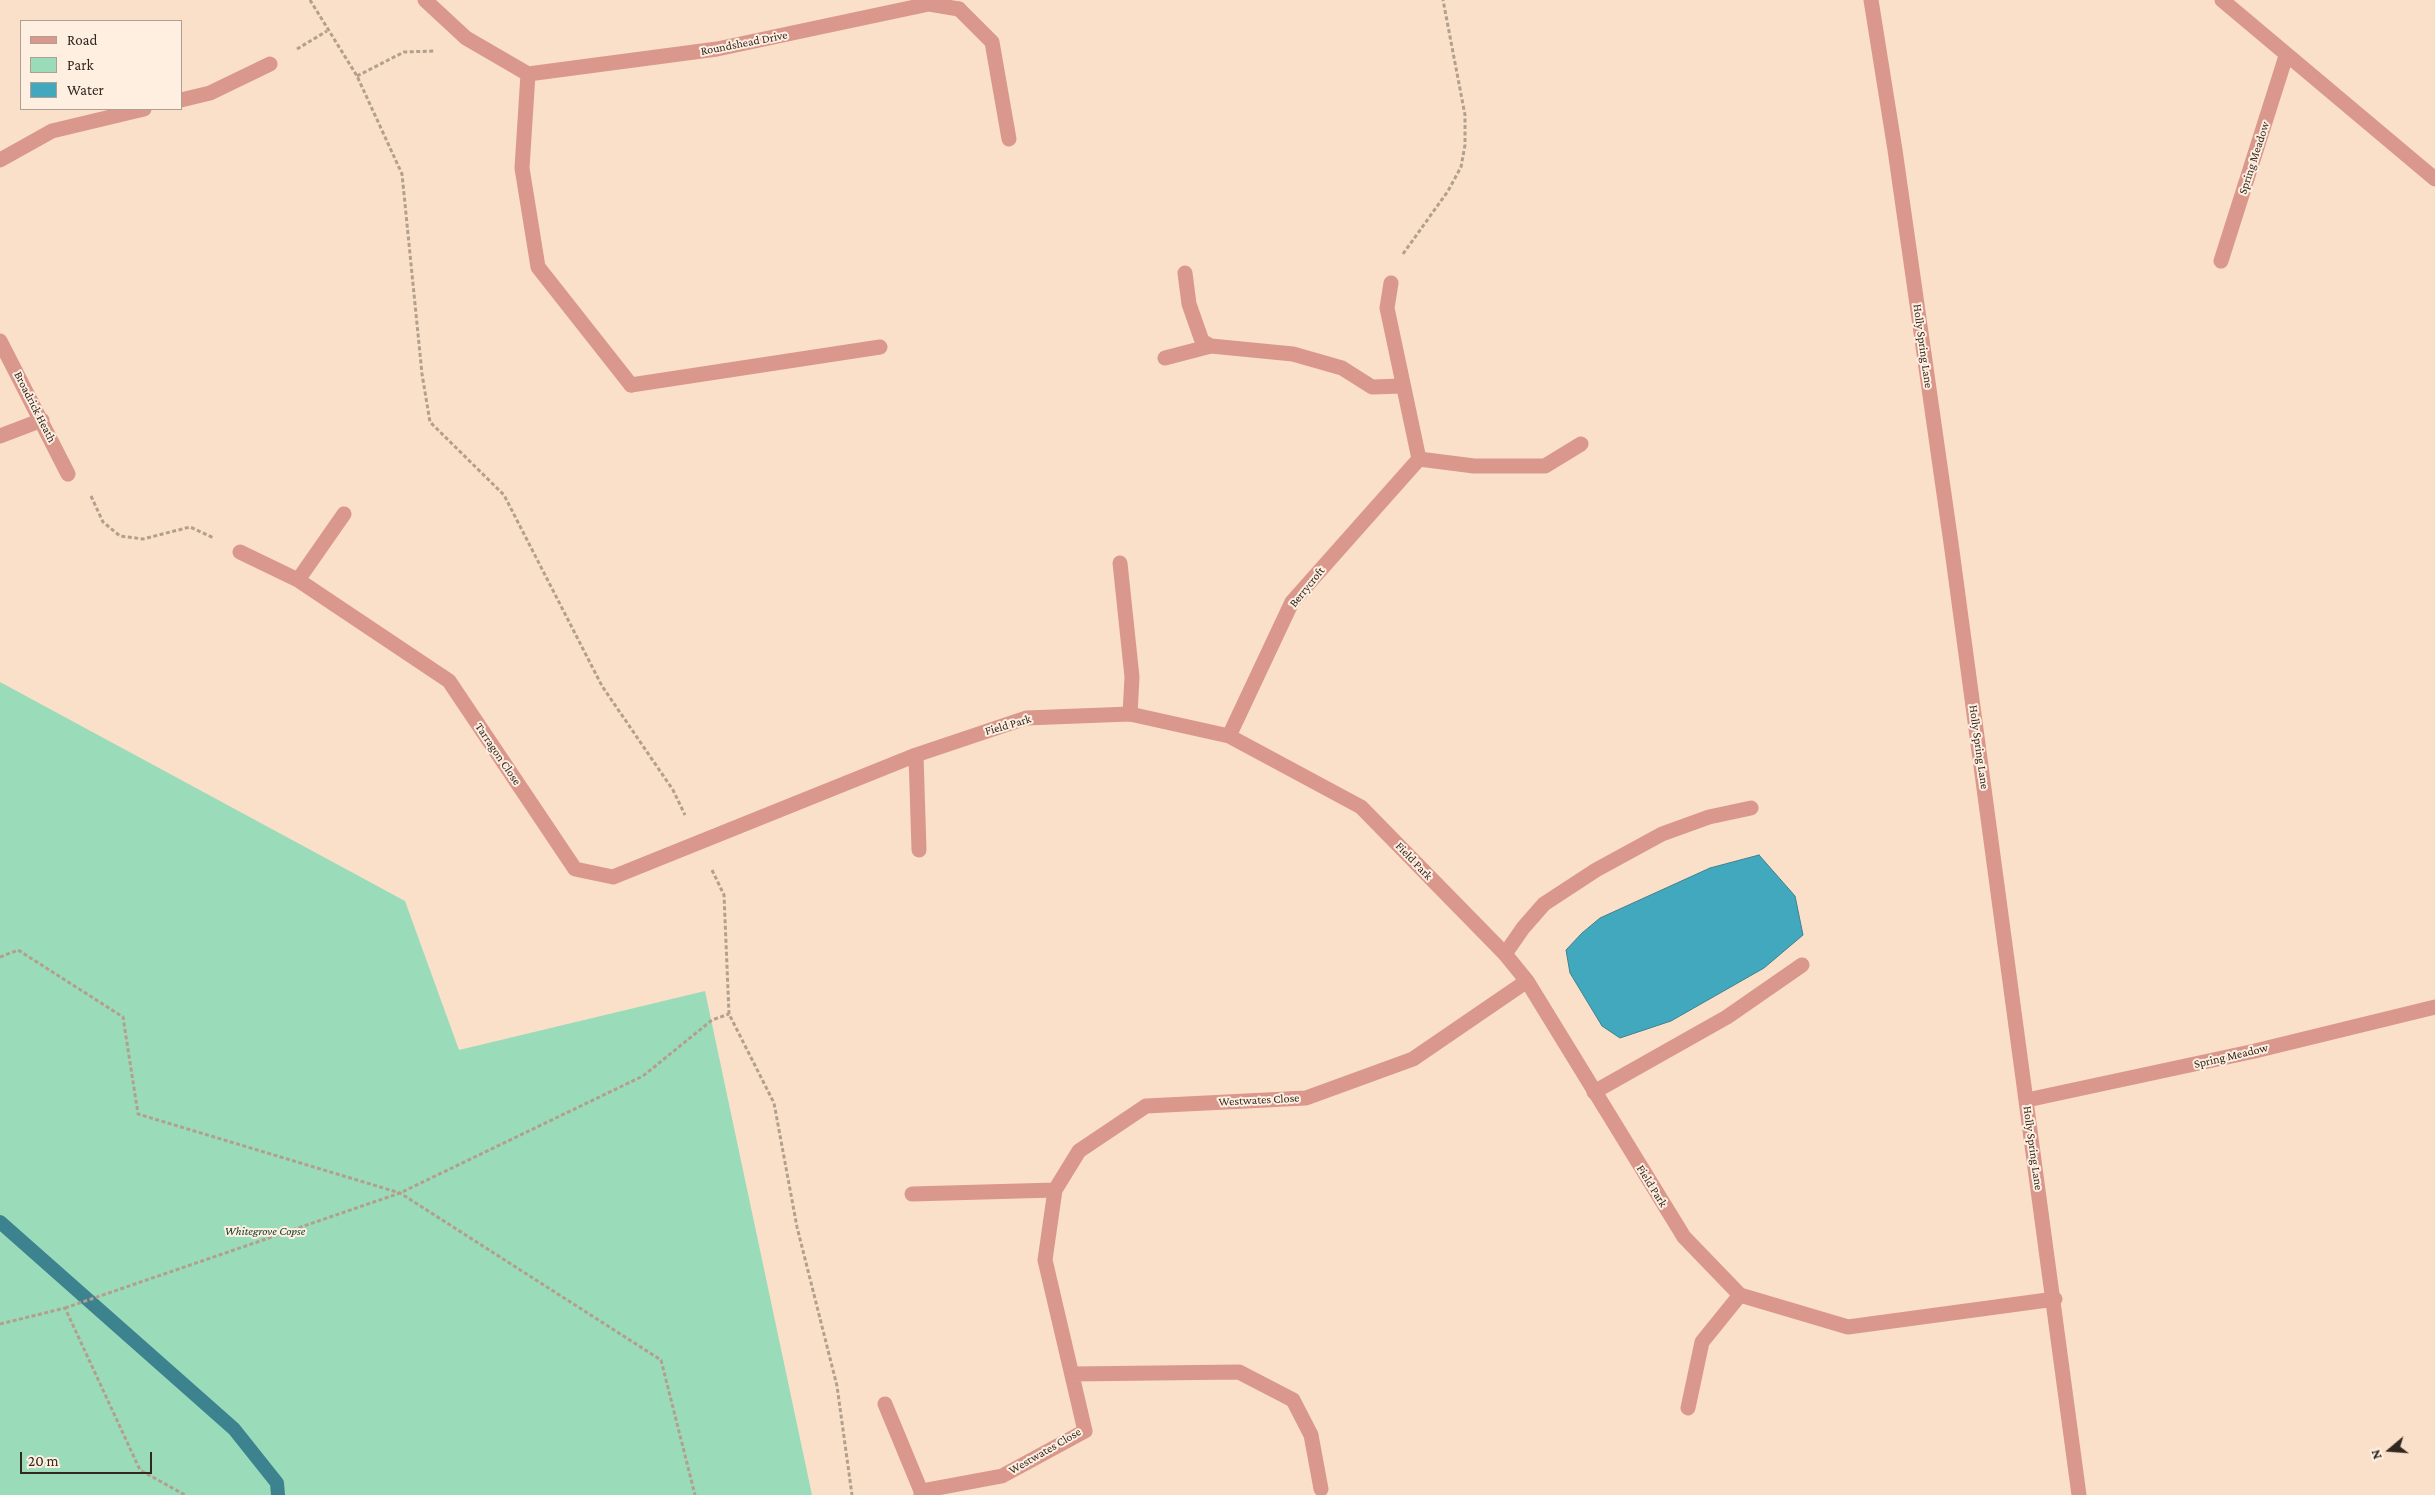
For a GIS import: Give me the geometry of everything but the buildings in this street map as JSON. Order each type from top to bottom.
[{"type":"street","points":[[424,0],[466,38],[528,74],[522,168],[538,266],[630,385],[880,347]]},
{"type":"street","name":"Holly Spring Lane","points":[[1872,0],[1950,533],[2055,1299],[2079,1495]]},
{"type":"street","points":[[2222,0],[2286,56],[2435,179]]},
{"type":"street","name":"Roundshead Drive","points":[[528,74],[717,50],[929,2],[959,9],[992,42],[1009,138]]},
{"type":"street","name":"Spring Meadow","points":[[2221,261],[2286,56]]},
{"type":"street","points":[[182,100],[210,93],[270,64]]},
{"type":"street","points":[[0,160],[52,131],[140,110]]},
{"type":"street","points":[[1185,273],[1189,304],[1202,341],[1210,346]]},
{"type":"street","points":[[1392,283],[1386,308],[1419,459],[1474,466],[1544,466],[1581,444]]},
{"type":"street","name":"Broadrick Heath","points":[[0,341],[68,474]]},
{"type":"street","points":[[1165,358],[1210,346],[1294,354],[1342,368],[1372,386],[1403,386]]},
{"type":"street","points":[[0,436],[42,420]]},
{"type":"street","name":"Berrycroft","points":[[1229,736],[1292,602],[1419,459]]},
{"type":"street","points":[[298,580],[344,514]]},
{"type":"street","name":"Tarragon Close","points":[[240,552],[298,580],[449,681],[575,869],[613,877],[698,843]]},
{"type":"street","points":[[1120,563],[1132,677],[1130,714]]},
{"type":"street","name":"Field Park","points":[[698,843],[916,755],[1026,718],[1130,714],[1229,736],[1361,807],[1506,954],[1527,981],[1684,1237],[1740,1295],[1848,1327],[2055,1299]]},
{"type":"street","points":[[916,755],[919,850]]},
{"type":"street","points":[[1506,954],[1522,928],[1544,904],[1596,870],[1662,834],[1709,818],[1751,808]]},
{"type":"street","points":[[1594,1092],[1727,1017],[1802,965]]},
{"type":"street","name":"Westwates Close","points":[[885,1404],[921,1493],[1002,1476],[1085,1431],[1046,1260],[1055,1190],[1079,1151],[1146,1106],[1306,1098],[1413,1059],[1527,981]]},
{"type":"street","name":"Spring Meadow","points":[[2027,1100],[2255,1051],[2435,1007]]},
{"type":"street","points":[[912,1194],[1055,1190]]},
{"type":"street","points":[[1688,1408],[1702,1342],[1740,1295]]},
{"type":"street","points":[[1072,1374],[1239,1372],[1293,1400],[1311,1435],[1321,1489]]},
{"type":"path","points":[[310,0],[357,76],[402,174],[422,374],[430,422],[504,495],[602,686],[673,790]]},
{"type":"path","points":[[1392,283],[1402,254],[1448,191],[1461,167],[1465,145],[1465,115],[1443,0]]},
{"type":"path","points":[[357,76],[404,52],[439,51],[466,38]]},
{"type":"path","points":[[68,474],[86,486],[103,522],[120,536],[143,539],[190,527],[240,552]]},
{"type":"path","points":[[724,895],[729,1014],[774,1103],[797,1226],[837,1386],[852,1495]]},
{"type":"path","points":[[0,957],[18,950],[122,1017],[138,1114],[400,1193],[661,1360],[695,1495]]},
{"type":"path","points":[[0,1324],[65,1308],[400,1193],[643,1076],[712,1020],[729,1014]]},
{"type":"path","points":[[65,1308],[140,1470],[185,1495]]},
{"type":"green space","name":"Whitegrove Copse","points":[[0,682],[405,901],[459,1050],[705,991],[812,1495],[0,1495]]},
{"type":"water","points":[[1759,855],[1795,896],[1803,935],[1764,968],[1671,1021],[1620,1038],[1602,1026],[1570,973],[1566,950],[1600,918],[1710,868]]},
{"type":"waterway","points":[[0,1222],[234,1429],[277,1483],[278,1495]]}]
